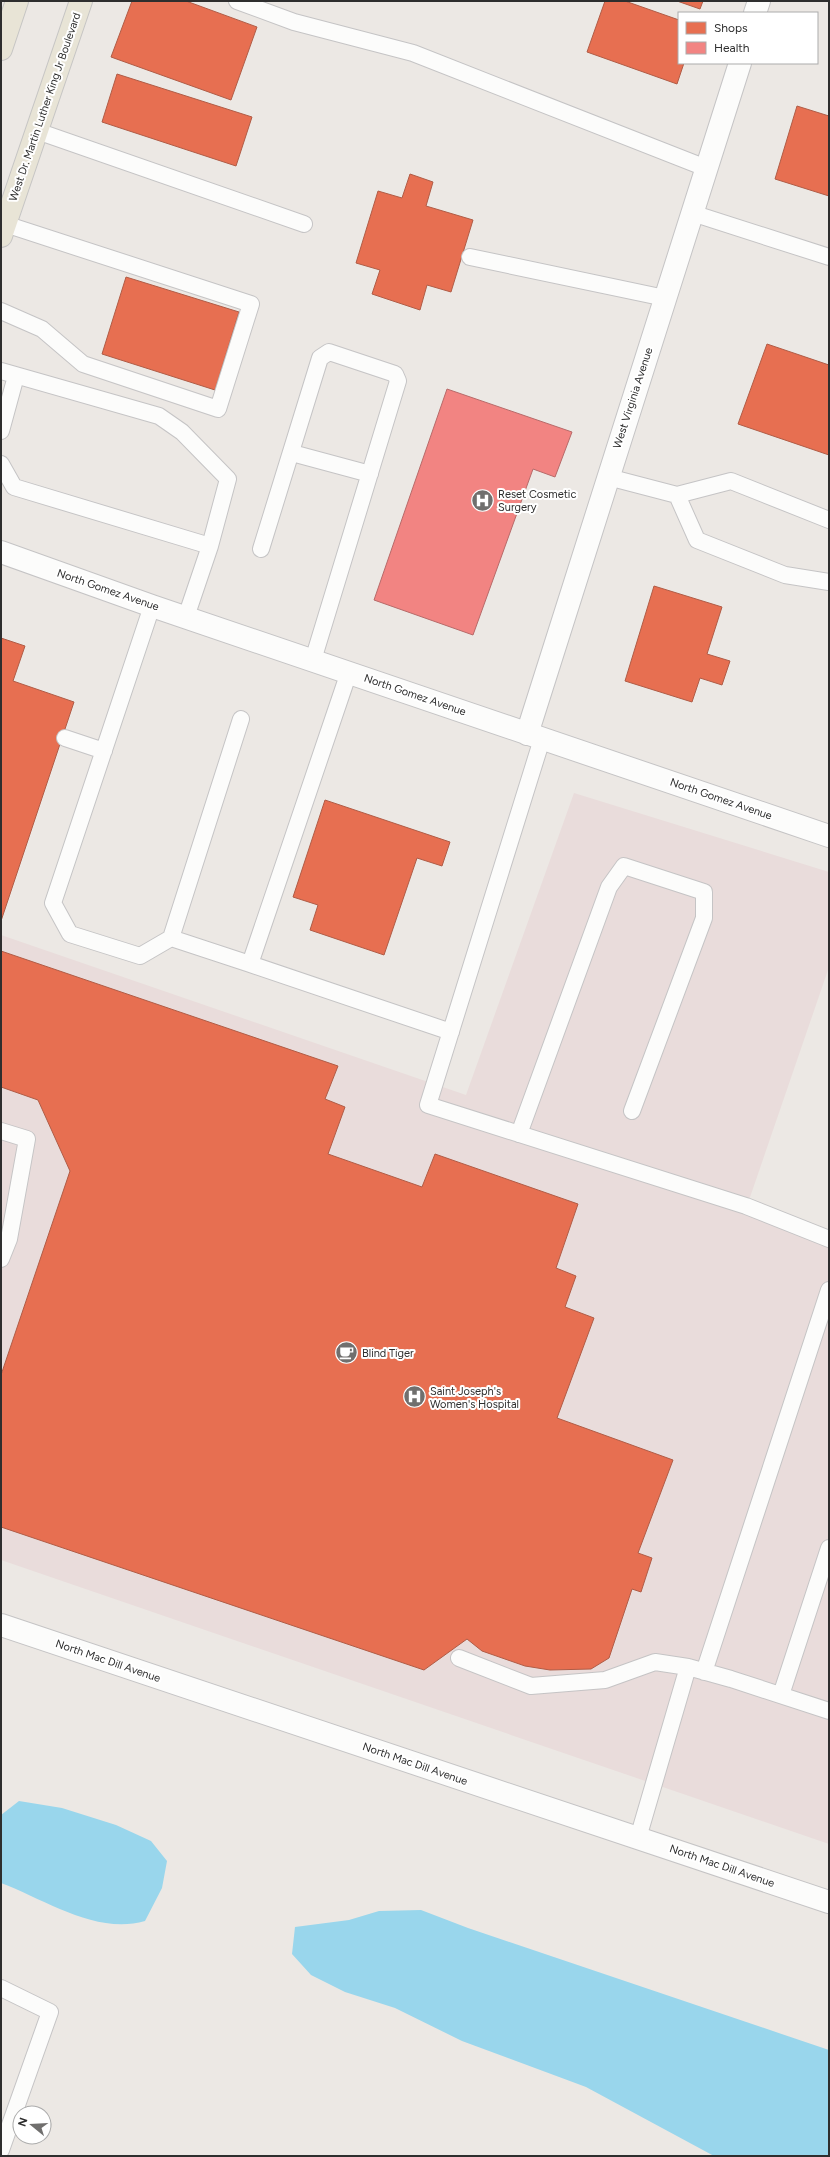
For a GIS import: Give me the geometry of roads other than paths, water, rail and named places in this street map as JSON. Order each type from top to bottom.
[{"type":"main road","points":[[1,49],[17,1]]},
{"type":"main road","name":"West Dr. Martin Luther King Jr Boulevard","points":[[3,230],[80,1]]},
{"type":"street","points":[[756,12],[759,1]]},
{"type":"street","name":"West Virginia Avenue","points":[[534,736],[608,477],[740,64]]},
{"type":"street","name":"North Gomez Avenue","points":[[1,552],[152,606],[829,836]]},
{"type":"street","name":"North Mac Dill Avenue","points":[[1,1625],[829,1902]]},
{"type":"lane","points":[[237,1],[294,22],[413,53],[706,168]]},
{"type":"lane","points":[[36,131],[304,224]]},
{"type":"lane","points":[[692,213],[829,256]]},
{"type":"lane","points":[[1,311],[42,329],[83,364],[218,409],[251,304],[3,230]]},
{"type":"lane","points":[[470,257],[665,298]]},
{"type":"lane","points":[[261,549],[292,453],[320,358],[329,352],[395,374],[398,380],[313,660]]},
{"type":"lane","points":[[1,431],[9,374],[159,416],[182,432],[228,480],[210,546],[186,617]]},
{"type":"lane","points":[[292,453],[370,474]]},
{"type":"lane","points":[[1,464],[14,487],[210,546]]},
{"type":"lane","points":[[608,477],[677,495],[731,481],[829,520]]},
{"type":"lane","points":[[677,495],[697,540],[785,575],[829,582]]},
{"type":"lane","points":[[152,606],[53,903],[70,934],[140,956],[171,938],[241,719]]},
{"type":"lane","points":[[250,964],[349,672]]},
{"type":"lane","points":[[534,736],[451,1032],[428,1105],[746,1206],[829,1239]]},
{"type":"lane","points":[[65,738],[104,751]]},
{"type":"lane","points":[[519,1134],[609,887],[624,866],[704,892],[704,918],[632,1111]]},
{"type":"lane","points":[[171,938],[451,1032]]},
{"type":"lane","points":[[1,1131],[27,1139],[9,1239],[1,1259]]},
{"type":"lane","points":[[704,1672],[829,1290]]},
{"type":"lane","points":[[781,1695],[829,1548]]},
{"type":"lane","points":[[459,1658],[531,1686],[605,1680],[656,1662],[688,1667],[829,1711]]},
{"type":"lane","points":[[638,1838],[688,1667]]},
{"type":"lane","points":[[1,1988],[50,2012],[1,2150]]},
{"type":"water","points":[[19,1801],[62,1808],[116,1825],[151,1841],[167,1861],[162,1888],[145,1921],[127,1924],[90,1920],[72,1914],[1,1883],[1,1815]]},
{"type":"water","points":[[421,1910],[468,1928],[829,2050],[829,2156],[714,2156],[586,2087],[462,2041],[395,2008],[345,1992],[311,1975],[292,1954],[295,1927],[349,1920],[379,1911]]},
{"type":"place","name":"Reset Cosmetic Surgery","points":[[483,500]]},
{"type":"place","name":"Blind Tiger","points":[[347,1353]]},
{"type":"place","name":"Saint Joseph's Women's Hospital","points":[[415,1397]]}]
